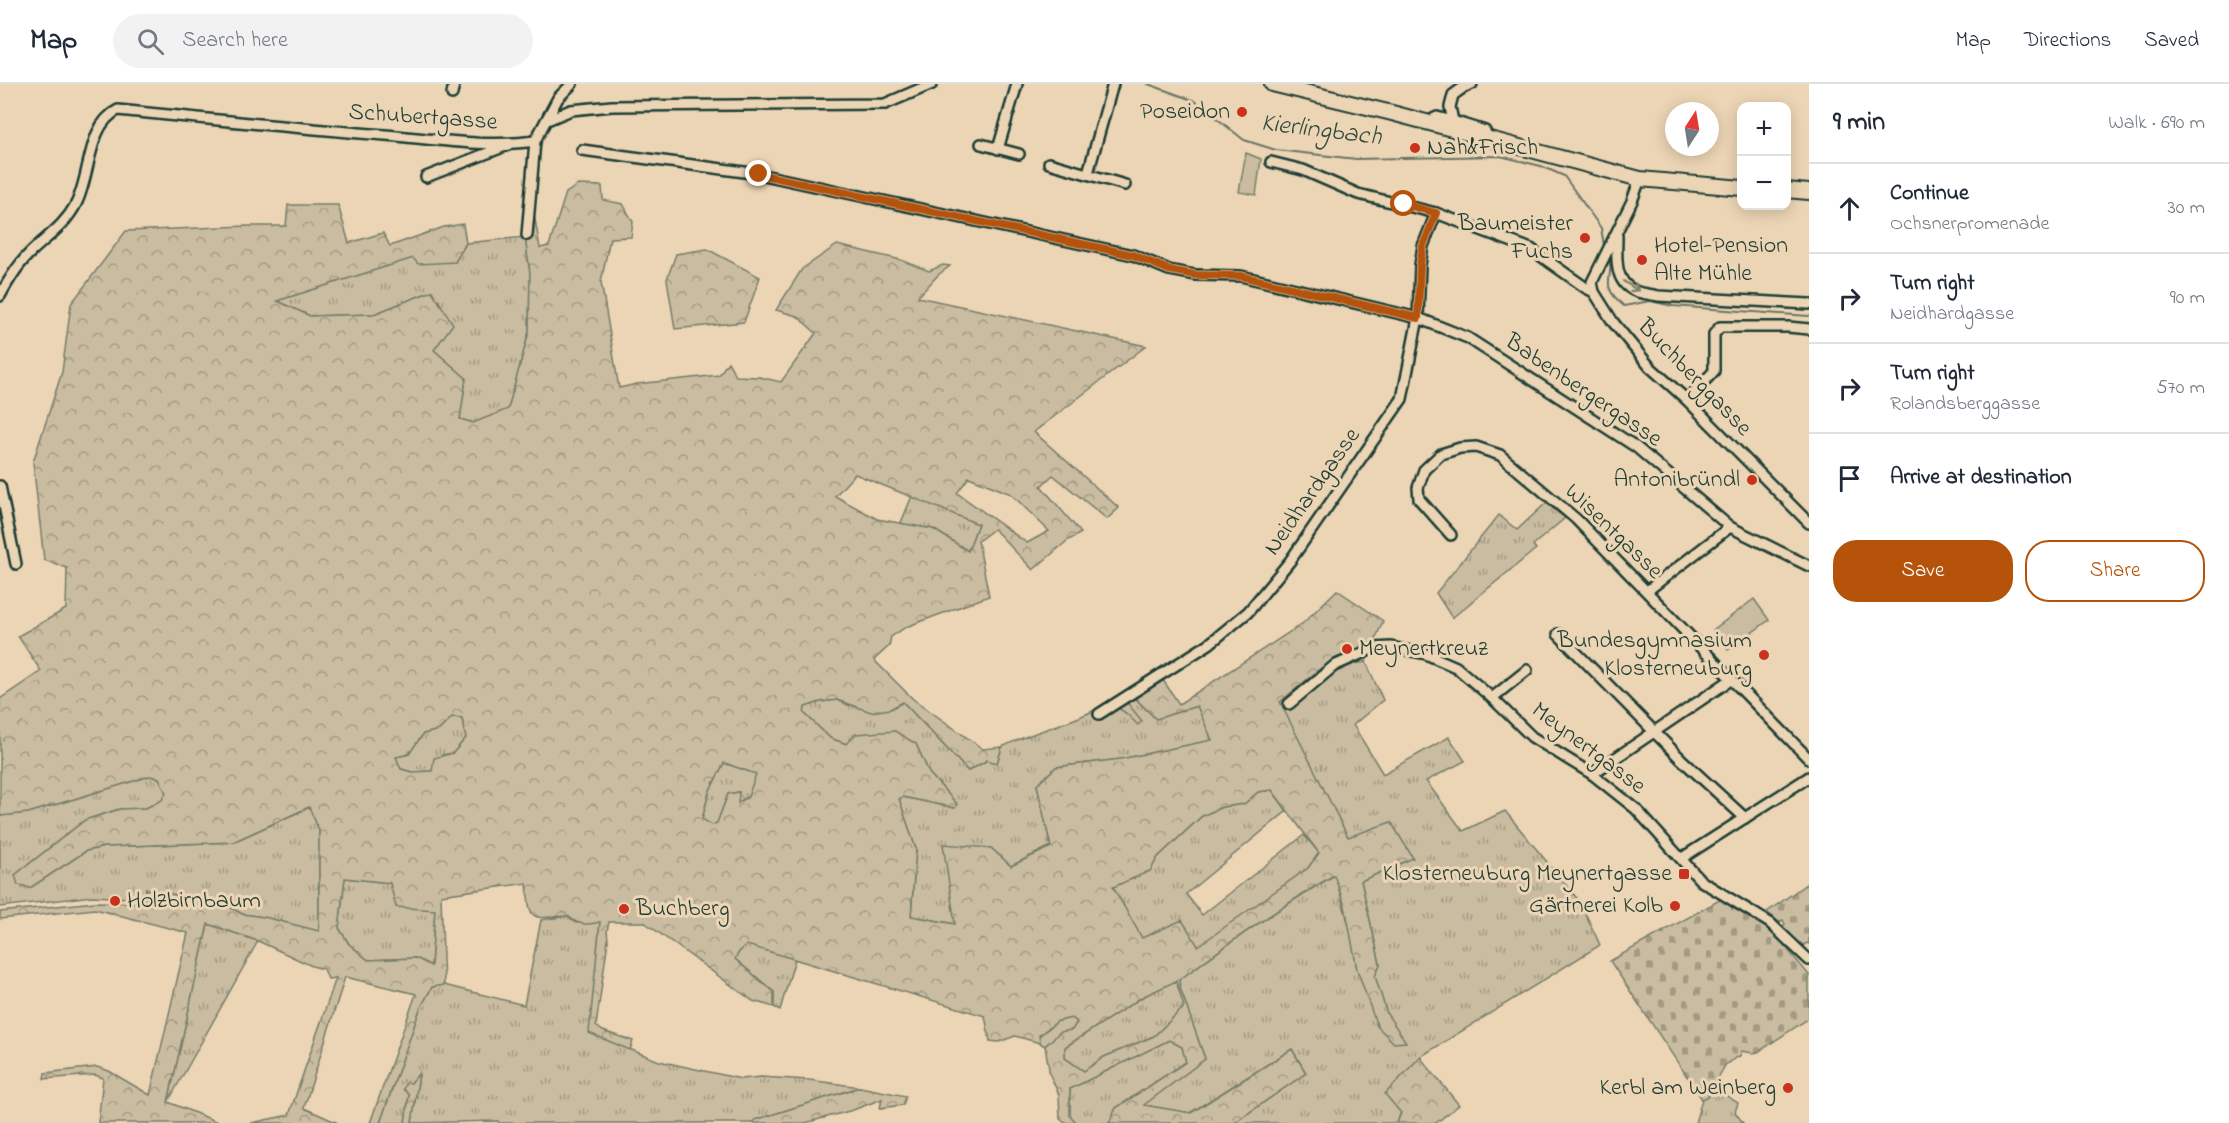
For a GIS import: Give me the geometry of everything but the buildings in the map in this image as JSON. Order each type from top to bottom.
[{"type":"main road","points":[[1272,84],[1287,86],[1640,179],[1737,188]]},
{"type":"main road","points":[[1791,190],[1809,192]]},
{"type":"street","points":[[527,235],[535,141],[558,98],[572,84]]},
{"type":"street","points":[[547,120],[571,110],[612,106],[885,104],[932,84]]},
{"type":"street","points":[[998,149],[1017,84]]},
{"type":"street","points":[[1088,173],[1113,84]]},
{"type":"street","points":[[1453,121],[1450,107],[1453,95],[1472,84]]},
{"type":"street","name":"Schubertgasse","points":[[0,296],[25,258],[62,226],[76,203],[99,126],[108,115],[118,110],[254,124],[510,144],[535,141]]},
{"type":"street","points":[[1426,123],[1437,117],[1453,121],[1485,132],[1488,140]]},
{"type":"street","name":"Schubertgasse","points":[[426,177],[510,144]]},
{"type":"street","points":[[981,144],[1019,154]]},
{"type":"street","name":"Babenbergergasse","points":[[582,150],[759,174],[1133,255],[1169,270],[1195,275],[1241,276],[1418,318],[1468,338],[1636,447],[1730,526],[1809,566]]},
{"type":"street","points":[[1271,162],[1303,170],[1358,194],[1436,213],[1531,249],[1594,292]]},
{"type":"street","points":[[1049,163],[1125,185]]},
{"type":"street","points":[[1594,292],[1592,282],[1617,234],[1640,179]]},
{"type":"street","name":"Neidhardgasse","points":[[1099,714],[1209,644],[1248,612],[1276,578],[1402,399],[1418,318],[1423,246],[1436,213]]},
{"type":"street","points":[[1617,234],[1618,270],[1622,282],[1635,291],[1658,296],[1809,304]]},
{"type":"street","name":"Buchberggasse","points":[[1594,292],[1614,322],[1650,367],[1687,400],[1809,523]]},
{"type":"street","points":[[1687,400],[1714,371],[1714,334],[1720,327],[1809,329]]},
{"type":"street","name":"Wisentgasse","points":[[1451,536],[1419,499],[1420,476],[1428,465],[1441,454],[1468,446],[1483,448],[1500,455],[1576,519],[1809,759]]},
{"type":"street","points":[[0,486],[16,564]]},
{"type":"street","points":[[1647,591],[1730,526]]},
{"type":"street","points":[[1558,634],[1655,732],[1745,818]]},
{"type":"street","name":"Meynertgasse","points":[[1290,704],[1334,666],[1374,648],[1391,647],[1426,654],[1456,667],[1532,736],[1592,774],[1636,808],[1701,881],[1770,923],[1809,960]]},
{"type":"street","points":[[1492,698],[1527,670]]},
{"type":"street","points":[[1592,774],[1732,679]]},
{"type":"street","points":[[1682,858],[1809,777]]},
{"type":"green space","points":[[1246,153],[1261,159],[1256,195],[1239,192]]},
{"type":"green space","points":[[578,185],[602,186],[603,200],[623,204],[633,222],[631,237],[610,238],[601,282],[619,388],[719,375],[728,362],[736,376],[759,377],[781,382],[816,333],[797,316],[776,310],[802,269],[837,245],[901,260],[929,271],[943,265],[950,266],[938,275],[918,297],[1146,346],[1034,432],[1119,508],[1107,519],[1053,475],[1041,486],[1081,533],[1067,541],[1033,570],[994,529],[978,541],[989,596],[906,627],[891,637],[889,646],[874,660],[913,699],[983,749],[1002,747],[997,763],[987,760],[968,771],[903,702],[890,709],[871,712],[837,700],[805,707],[804,713],[830,738],[846,744],[856,734],[895,731],[916,744],[929,773],[957,804],[955,808],[903,797],[899,799],[916,849],[911,916],[955,924],[943,844],[991,848],[1011,866],[1051,847],[1037,785],[1056,767],[1121,759],[1212,740],[1197,706],[1156,719],[1133,696],[1125,700],[1142,721],[1138,725],[1126,713],[1109,702],[1161,677],[1179,704],[1302,624],[1337,590],[1383,621],[1366,662],[1322,667],[1280,702],[1348,837],[1391,822],[1413,858],[1361,881],[1380,964],[1375,976],[1387,1014],[1406,1042],[1394,1043],[1377,1026],[1357,969],[1345,906],[1334,875],[1255,925],[1179,980],[1205,1059],[1144,1105],[1191,1113],[1292,1049],[1306,1073],[1234,1123],[1109,1123],[1116,1108],[1186,1062],[1182,1047],[1169,1040],[1070,1089],[1070,1116],[1077,1123],[1067,1123],[1060,1119],[1059,1095],[1050,1075],[1045,1046],[1060,1032],[1072,1030],[1077,1022],[1072,1018],[1058,1021],[1039,1035],[1040,1043],[1015,1036],[999,1042],[990,1041],[985,1016],[747,945],[735,959],[774,992],[774,1007],[753,1001],[644,922],[609,922],[596,1026],[603,1031],[633,1041],[630,1050],[589,1033],[600,922],[583,924],[568,916],[534,916],[529,906],[527,883],[441,895],[444,985],[432,987],[420,1009],[380,1123],[370,1123],[416,994],[345,977],[304,1108],[338,1123],[251,1123],[289,1115],[336,978],[328,979],[324,969],[312,966],[258,941],[208,924],[168,1102],[220,1123],[98,1123],[103,1078],[95,1075],[44,1079],[45,1073],[97,1067],[109,1071],[150,1095],[188,933],[95,909],[0,919],[0,912],[95,902],[144,903],[153,906],[156,901],[145,899],[146,889],[228,906],[242,914],[264,917],[319,931],[319,830],[309,807],[233,842],[104,847],[86,851],[30,888],[18,885],[15,875],[85,820],[120,809],[146,808],[162,800],[166,793],[159,778],[150,776],[28,813],[0,816],[0,699],[41,671],[18,636],[66,609],[67,568],[44,560],[33,462],[62,372],[71,304],[126,231],[286,226],[288,205],[338,205],[349,243],[383,233],[390,246],[444,227],[463,224],[466,243],[455,262],[418,264],[413,258],[277,301],[310,316],[374,314],[432,291],[453,324],[434,350],[466,378],[460,419],[473,423],[508,409],[529,332],[530,273],[525,237],[535,219],[540,248],[549,246],[566,193]],"holes":[[[855,474],[978,524],[968,551],[933,529],[877,519],[835,496]],[[969,477],[1011,494],[1049,531],[1027,543],[957,493]],[[452,717],[462,718],[466,738],[453,753],[434,758],[432,771],[412,772],[401,769],[396,757],[409,754],[423,734],[439,730]],[[724,763],[756,774],[748,797],[738,803],[739,792],[728,794],[717,823],[712,825],[702,819],[709,792]],[[1272,790],[1319,853],[1308,868],[1198,946],[1182,920],[1142,938],[1113,887],[1150,871],[1158,857],[1202,816],[1222,807],[1244,804],[1258,792]],[[345,878],[390,883],[396,907],[435,910],[431,966],[416,958],[368,960],[349,944],[339,928]],[[1176,981],[1184,1007],[1154,1036],[1104,1057],[1084,1071],[1065,1058],[1065,1047],[1142,997]]]},
{"type":"green space","points":[[525,237],[530,273],[529,332],[508,410],[473,423],[460,419],[466,378],[434,350],[432,291],[374,314],[310,316],[276,301],[413,258],[455,262],[466,243]]},
{"type":"green space","points":[[707,249],[760,277],[744,322],[675,329],[667,279],[676,254]]},
{"type":"green space","points":[[912,496],[978,524],[968,551],[933,529],[900,525]]},
{"type":"green space","points":[[1546,503],[1565,518],[1533,545],[1536,549],[1452,618],[1436,593],[1499,515],[1517,530]]},
{"type":"green space","points":[[1754,599],[1769,620],[1728,650],[1713,630]]},
{"type":"green space","points":[[1366,662],[1383,700],[1353,725],[1383,774],[1449,737],[1465,761],[1426,781],[1463,831],[1505,811],[1580,902],[1600,945],[1420,1057],[1397,1123],[1234,1123],[1306,1073],[1292,1049],[1190,1113],[1143,1105],[1205,1059],[1179,980],[1256,925],[1335,875],[1350,929],[1357,969],[1387,1014],[1375,976],[1380,964],[1361,881],[1412,858],[1348,837],[1279,702],[1322,667]]},
{"type":"green space","points":[[1133,696],[1156,719],[1197,706],[1213,740],[1121,759],[1056,767],[1037,785],[1051,846],[1011,866],[991,848],[956,924],[911,916],[916,849],[899,799],[903,797],[954,808],[957,804],[929,773],[916,744],[847,744],[830,738],[804,713],[805,707],[837,700],[848,705],[890,709],[903,702],[968,771],[988,760],[997,763],[1002,747],[1083,715],[1109,702],[1126,713],[1125,700]]},
{"type":"green space","points":[[452,717],[462,718],[466,738],[453,753],[442,755],[432,771],[412,772],[401,769],[395,757],[409,754],[422,734],[439,730]]},
{"type":"green space","points":[[724,763],[757,774],[748,797],[737,803],[739,792],[728,794],[717,823],[712,826],[702,819],[709,792]]},
{"type":"green space","points":[[150,776],[159,778],[166,793],[162,800],[146,808],[120,809],[85,820],[15,875],[30,888],[86,851],[104,847],[233,842],[310,807],[319,830],[319,932],[264,917],[242,914],[228,906],[146,889],[145,899],[93,896],[0,907],[0,816],[28,813]]},
{"type":"green space","points":[[1272,790],[1287,811],[1186,894],[1202,915],[1304,835],[1319,853],[1308,868],[1198,947],[1142,939],[1113,887],[1150,871],[1158,857],[1202,816],[1222,807],[1244,804],[1258,792]]},
{"type":"green space","points":[[345,878],[390,883],[435,910],[431,966],[416,958],[368,960],[349,944],[339,928]]},
{"type":"green space","points":[[1809,882],[1809,944],[1800,947],[1781,928],[1785,924],[1783,920],[1779,922],[1767,912]]},
{"type":"green space","points":[[1723,898],[1768,926],[1809,975],[1809,1018],[1758,1052],[1741,1051],[1741,1055],[1726,1064],[1707,1097],[1702,1099],[1610,961]]},
{"type":"green space","points":[[568,916],[576,923],[600,922],[590,1033],[659,1061],[741,1079],[761,1077],[809,1080],[860,1087],[755,1120],[752,1123],[499,1123],[498,1121],[412,1123],[419,1075],[409,1095],[405,1123],[380,1123],[420,1009],[432,987],[444,985],[524,1005],[541,920]]},
{"type":"green space","points":[[208,924],[258,941],[168,1102]]},
{"type":"green space","points":[[747,944],[795,959],[780,1010],[774,1007],[774,992],[735,959]]},
{"type":"green space","points":[[1176,980],[1185,1007],[1154,1036],[1104,1057],[1084,1071],[1065,1058],[1065,1047],[1142,997]]},
{"type":"green space","points":[[1072,1018],[1077,1022],[1072,1030],[1060,1033],[1045,1046],[1040,1043],[1039,1036],[1058,1021]]},
{"type":"green space","points":[[1169,1040],[1182,1047],[1186,1062],[1116,1108],[1109,1123],[1077,1123],[1070,1116],[1070,1089]]},
{"type":"green space","points":[[1420,1057],[1459,1105],[1436,1123],[1397,1123],[1401,1113],[1385,1094]]},
{"type":"green space","points":[[419,1073],[412,1123],[405,1123],[409,1095],[403,1089],[406,1083],[411,1083]]},
{"type":"green space","points":[[860,1087],[906,1096],[903,1105],[880,1108],[882,1099],[853,1110],[805,1123],[752,1123],[755,1120]]},
{"type":"green space","points":[[1719,1091],[1738,1103],[1735,1112],[1743,1123],[1695,1123],[1702,1099]]},
{"type":"waterway","name":"Kierlingbach","points":[[1148,84],[1195,101],[1244,140],[1276,150],[1356,159],[1500,156],[1541,166],[1564,176],[1601,228],[1605,251]]},
{"type":"waterway","name":"Kierlingbach","points":[[1608,256],[1609,286],[1624,306],[1650,301],[1673,306],[1809,316]]},
{"type":"place","name":"Poseidon","points":[[1242,112]]},
{"type":"place","name":"Nah&Frisch","points":[[1415,148]]},
{"type":"place","name":"Baumeister Fuchs","points":[[1585,238]]},
{"type":"place","name":"Hotel-Pension Alte Mühle","points":[[1642,260]]},
{"type":"place","name":"Antonibründl","points":[[1752,480]]},
{"type":"place","name":"Meynertkreuz","points":[[1347,649]]},
{"type":"place","name":"Bundesgymnasium Klosterneuburg","points":[[1764,655]]},
{"type":"place","name":"Klosterneuburg Meynertgasse","points":[[1684,874]]},
{"type":"place","name":"Holzbirnbaum","points":[[115,901]]},
{"type":"place","name":"Gärtnerei Kolb","points":[[1675,906]]},
{"type":"place","name":"Buchberg","points":[[624,909]]},
{"type":"place","name":"Kerbl am Weinberg","points":[[1788,1088]]},
{"type":"route","points":[[759,174],[1133,255],[1169,270],[1195,275],[1241,276],[1418,318],[1423,246],[1436,213],[1404,204]]}]
